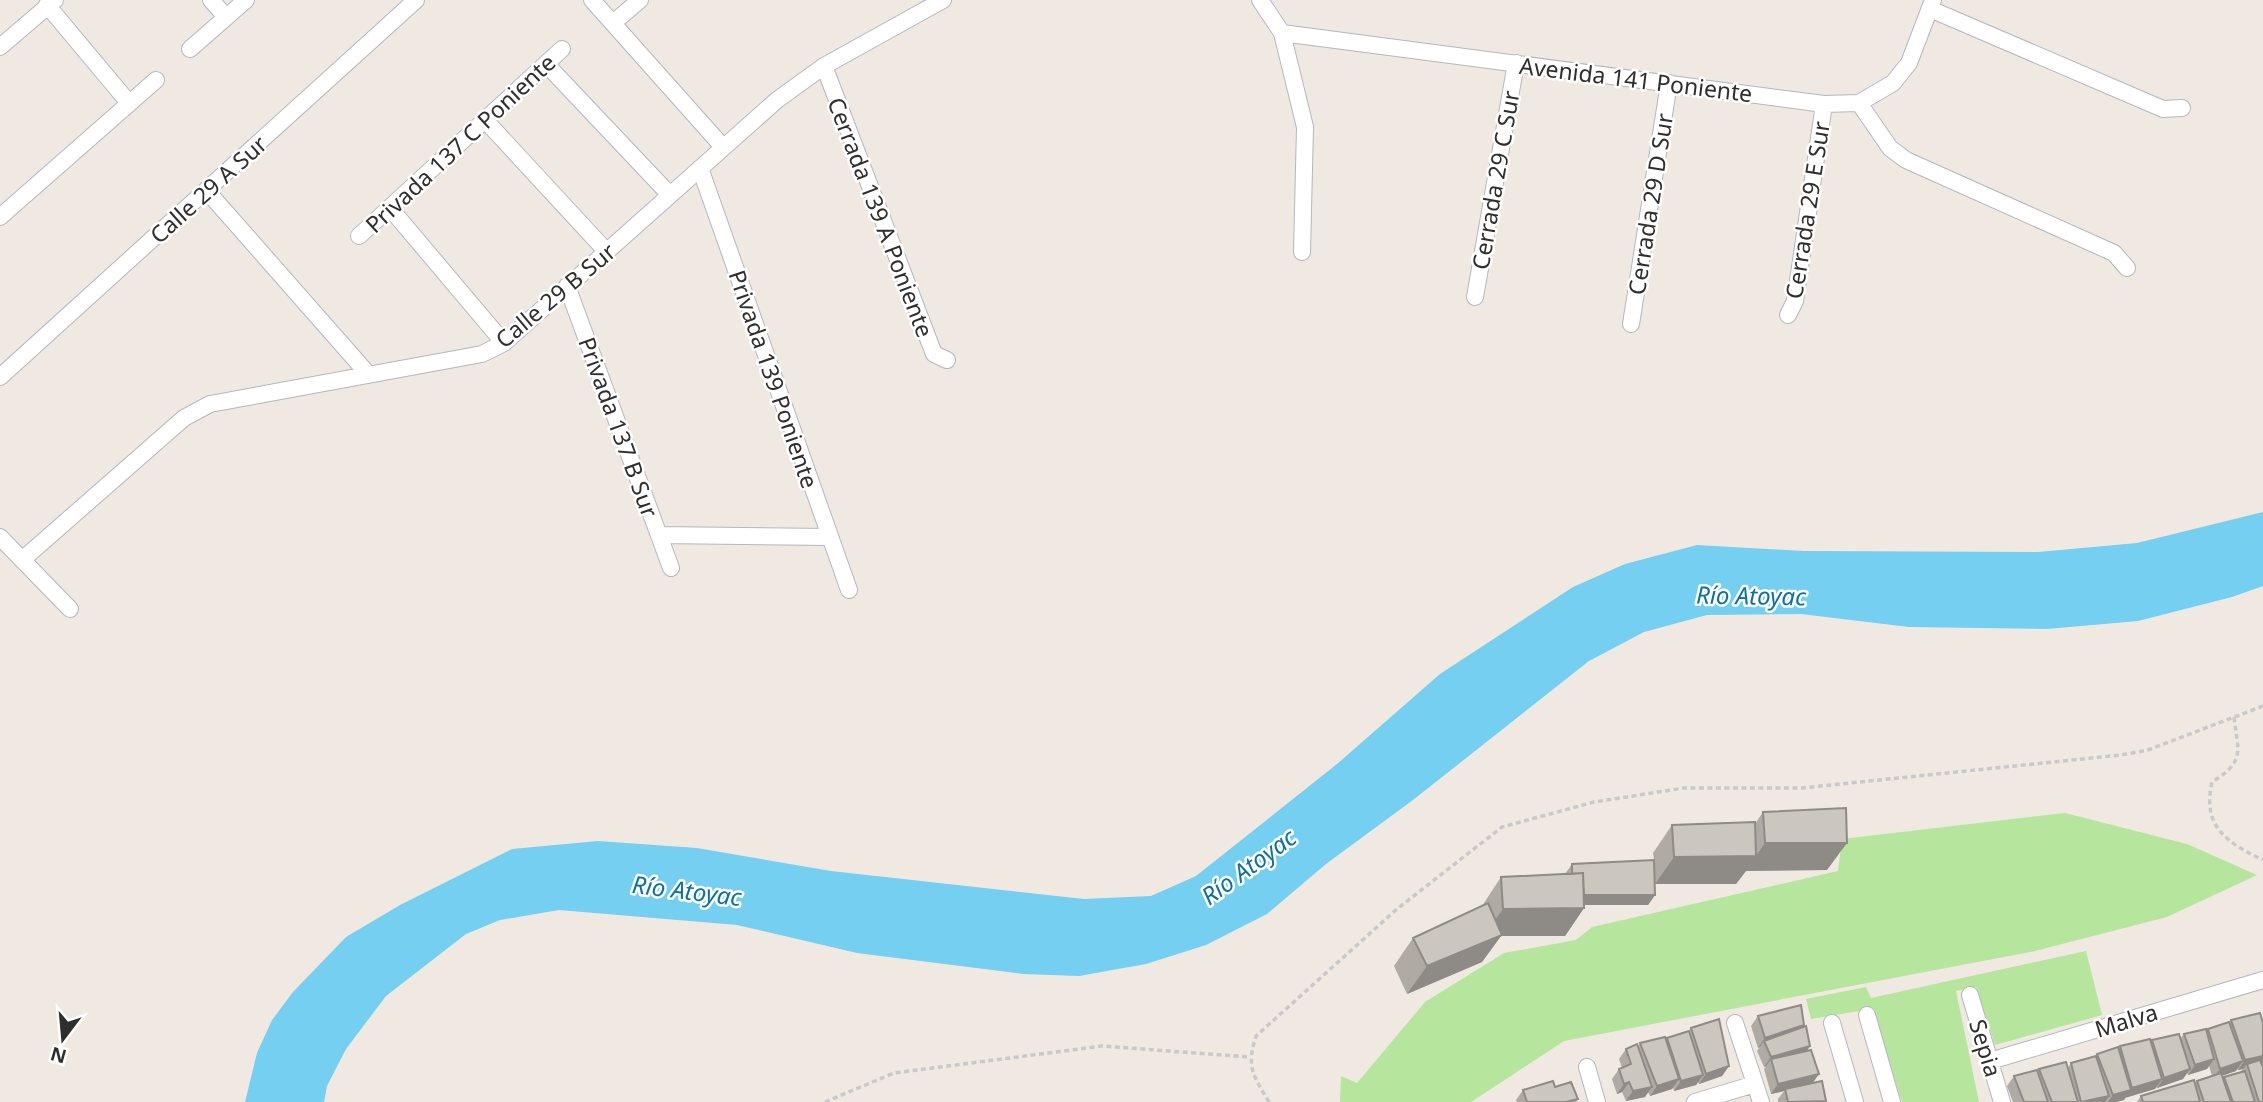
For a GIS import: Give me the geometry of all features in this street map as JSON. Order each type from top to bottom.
[{"type":"street","points":[[211,0],[226,17]]},
{"type":"street","points":[[190,49],[246,0]]},
{"type":"street","name":"Calle 29 A Sur","points":[[0,377],[416,0]]},
{"type":"street","points":[[592,0],[723,147]]},
{"type":"street","points":[[613,23],[640,0]]},
{"type":"street","name":"Calle 29 B Sur","points":[[22,560],[184,418],[210,404],[482,354],[504,343],[777,100],[824,66],[943,0]]},
{"type":"street","points":[[1260,0],[1282,33],[1305,127],[1302,252]]},
{"type":"street","points":[[0,47],[51,3],[130,103]]},
{"type":"street","points":[[1932,5],[2162,109],[2182,108]]},
{"type":"street","name":"Avenida 141 Poniente","points":[[1282,33],[1824,104],[1859,103],[1893,83],[1909,63],[1932,5]]},
{"type":"street","name":"Privada 137 C Poniente","points":[[359,236],[562,49]]},
{"type":"street","name":"Cerrada 29 C Sur","points":[[1475,298],[1516,63]]},
{"type":"street","points":[[545,64],[670,195]]},
{"type":"street","name":"Cerrada 139 A Poniente","points":[[824,66],[933,354],[947,360]]},
{"type":"street","points":[[0,217],[156,80]]},
{"type":"street","name":"Cerrada 29 D Sur","points":[[1631,324],[1669,83]]},
{"type":"street","points":[[1859,103],[1890,148],[1906,160],[2114,253],[2127,268]]},
{"type":"street","name":"Cerrada 29 E Sur","points":[[1788,315],[1795,301],[1824,104]]},
{"type":"street","points":[[485,120],[607,251]]},
{"type":"street","name":"Privada 139 Poniente","points":[[700,168],[849,590]]},
{"type":"street","points":[[207,191],[368,374]]},
{"type":"street","points":[[390,208],[504,343]]},
{"type":"street","name":"Privada 137 B Sur","points":[[568,286],[671,568]]},
{"type":"street","points":[[659,535],[830,537]]},
{"type":"street","points":[[0,537],[70,609]]},
{"type":"street","name":"Malva","points":[[1990,1061],[2263,979]]},
{"type":"street","name":"Sepia","points":[[1970,995],[2002,1102]]},
{"type":"street","points":[[1867,1015],[1892,1102]]},
{"type":"street","points":[[1735,1023],[1760,1102]]},
{"type":"street","points":[[1832,1023],[1855,1102]]},
{"type":"street","points":[[1587,1067],[1597,1102]]},
{"type":"street","points":[[1695,1102],[1755,1084]]},
{"type":"path","points":[[1269,1102],[1252,1073],[1249,1057],[1256,1036],[1397,909],[1503,827],[1594,802],[1684,788],[1802,788],[2121,755],[2148,750],[2263,706]]},
{"type":"path","points":[[2234,717],[2240,755],[2234,767],[2212,782],[2209,795],[2213,824],[2234,846],[2263,860]]},
{"type":"path","points":[[825,1102],[894,1073],[1102,1046],[1249,1057]]},
{"type":"green space","points":[[2065,813],[2187,844],[2257,875],[2167,917],[2035,951],[1564,1041],[1471,1102],[1340,1102],[1341,1076],[1357,1083],[1425,1002],[1504,953],[1576,940],[1592,927],[1838,871],[1842,839]]},
{"type":"green space","points":[[2086,951],[2102,1015],[1995,1045],[1976,987],[1956,991],[1979,1102],[1902,1102],[1871,1009],[1811,1019],[1806,999],[1866,987],[1871,998]]},
{"type":"water","name":"Río Atoyac","points":[[2263,512],[2263,586],[2232,597],[2138,621],[2047,629],[1909,627],[1801,614],[1707,615],[1644,632],[1589,661],[1413,800],[1326,864],[1267,914],[1206,945],[1146,964],[1079,976],[1023,974],[857,953],[737,925],[559,910],[500,920],[466,934],[386,996],[346,1049],[327,1086],[324,1102],[245,1102],[257,1053],[272,1020],[293,992],[346,937],[400,905],[512,849],[598,841],[697,848],[831,871],[1084,899],[1151,896],[1196,876],[1337,764],[1440,674],[1573,587],[1625,564],[1697,545],[1804,551],[2038,552],[2137,543]]},
{"type":"building","points":[[1846,808],[1847,843],[1765,843],[1763,812]]},
{"type":"building","points":[[1755,822],[1756,856],[1674,857],[1672,825]]},
{"type":"building","points":[[1654,860],[1655,895],[1584,895],[1583,873],[1572,874],[1572,864]]},
{"type":"building","points":[[1583,873],[1584,908],[1503,909],[1501,877]]},
{"type":"building","points":[[1488,903],[1502,935],[1427,966],[1413,938]]},
{"type":"building","points":[[1801,1005],[1804,1025],[1765,1038],[1758,1016]]},
{"type":"building","points":[[2260,1013],[2263,1023],[2263,1056],[2245,1060],[2231,1020]]},
{"type":"building","points":[[1719,1019],[1729,1066],[1706,1074],[1691,1028]]},
{"type":"building","points":[[2229,1022],[2243,1061],[2220,1069],[2208,1029]]},
{"type":"building","points":[[1806,1026],[1810,1046],[1771,1057],[1764,1041]]},
{"type":"building","points":[[2206,1029],[2214,1059],[2195,1065],[2184,1034]]},
{"type":"building","points":[[1689,1031],[1703,1075],[1681,1081],[1667,1038]]},
{"type":"building","points":[[2179,1034],[2190,1069],[2164,1078],[2152,1040]]},
{"type":"building","points":[[1665,1037],[1679,1079],[1657,1086],[1640,1043]]},
{"type":"building","points":[[2150,1039],[2162,1079],[2132,1088],[2120,1046]]},
{"type":"building","points":[[1637,1044],[1652,1087],[1633,1091],[1629,1082],[1624,1084],[1619,1069],[1631,1064],[1626,1049]]},
{"type":"building","points":[[2118,1047],[2131,1090],[2113,1095],[2097,1054]]},
{"type":"building","points":[[1811,1050],[1819,1074],[1778,1084],[1771,1059]]},
{"type":"building","points":[[2096,1056],[2109,1096],[2081,1102],[2071,1063]]},
{"type":"building","points":[[2260,1060],[2263,1065],[2263,1102],[2259,1102],[2247,1064]]},
{"type":"building","points":[[2066,1062],[2078,1102],[2052,1102],[2039,1069]]},
{"type":"building","points":[[2037,1070],[2048,1102],[2024,1102],[2014,1076]]},
{"type":"building","points":[[2245,1071],[2255,1102],[2233,1102],[2224,1077]]},
{"type":"building","points":[[2221,1073],[2231,1102],[2204,1102],[2197,1081]]},
{"type":"building","points":[[2194,1080],[2200,1102],[2143,1102],[2141,1096]]},
{"type":"building","points":[[1553,1081],[1555,1087],[1571,1082],[1578,1099],[1566,1102],[1527,1102],[1523,1090]]},
{"type":"building","points":[[1822,1081],[1826,1101],[1788,1102],[1785,1089]]}]
